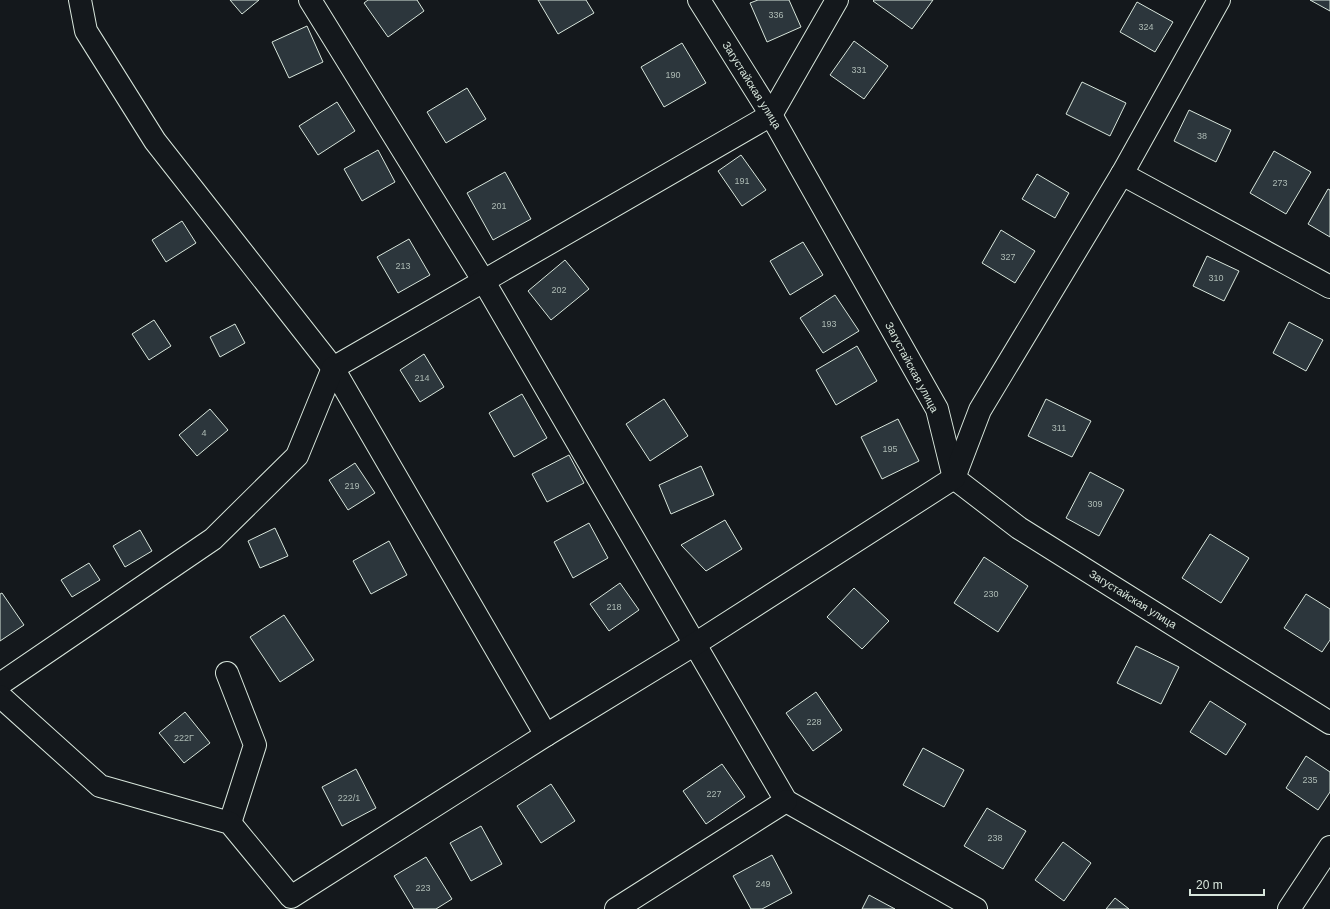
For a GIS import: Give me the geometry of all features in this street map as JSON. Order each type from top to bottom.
[{"type":"street","points":[[80,0],[86,31],[155,141],[332,368],[546,735]]},
{"type":"street","points":[[310,0],[483,280],[786,801],[976,909]]},
{"type":"street","name":"Загустайская улица","points":[[699,0],[771,115],[937,408],[954,478],[1019,528],[1330,723]]},
{"type":"street","points":[[0,684],[213,538],[297,456],[332,368],[771,115],[837,0]]},
{"type":"street","points":[[0,696],[100,786],[230,823],[291,897],[546,735],[695,644],[954,478],[980,410],[1122,174],[1219,0]]},
{"type":"street","points":[[1122,174],[1330,287]]},
{"type":"street","points":[[227,673],[255,746],[230,823]]},
{"type":"street","points":[[616,909],[786,801]]},
{"type":"street","points":[[1289,909],[1330,847]]},
{"type":"building","points":[[230,0],[259,0],[242,14]]},
{"type":"building","points":[[368,0],[417,0],[424,11],[388,37],[364,3]]},
{"type":"building","points":[[538,0],[586,0],[594,13],[558,34]]},
{"type":"building","points":[[758,0],[789,0],[801,27],[767,42],[750,3]]},
{"type":"building","points":[[933,0],[912,29],[873,1]]},
{"type":"building","points":[[1310,0],[1330,0],[1330,11]]},
{"type":"building","points":[[1137,2],[1173,22],[1155,52],[1120,32]]},
{"type":"building","points":[[307,26],[323,62],[289,78],[272,42]]},
{"type":"building","points":[[854,41],[888,66],[864,99],[830,75]]},
{"type":"building","points":[[682,43],[706,83],[664,107],[641,67]]},
{"type":"building","points":[[1082,82],[1126,103],[1110,136],[1066,114]]},
{"type":"building","points":[[467,88],[486,119],[446,143],[427,112]]},
{"type":"building","points":[[337,102],[355,131],[318,155],[299,126]]},
{"type":"building","points":[[1189,110],[1231,130],[1216,162],[1174,141]]},
{"type":"building","points":[[378,150],[395,182],[362,201],[344,169]]},
{"type":"building","points":[[1274,151],[1311,172],[1286,214],[1250,193]]},
{"type":"building","points":[[741,155],[766,190],[742,206],[718,171]]},
{"type":"building","points":[[505,172],[531,219],[493,240],[467,193]]},
{"type":"building","points":[[1037,174],[1069,193],[1055,218],[1022,199]]},
{"type":"building","points":[[1328,189],[1330,190],[1330,237],[1308,224]]},
{"type":"building","points":[[182,221],[196,243],[166,262],[152,240]]},
{"type":"building","points":[[1001,230],[1035,251],[1015,283],[982,263]]},
{"type":"building","points":[[409,239],[430,275],[398,293],[377,257]]},
{"type":"building","points":[[803,242],[823,275],[790,295],[770,261]]},
{"type":"building","points":[[1207,256],[1239,271],[1224,301],[1193,286]]},
{"type":"building","points":[[565,260],[589,289],[551,320],[528,291]]},
{"type":"building","points":[[835,295],[859,331],[823,353],[800,318]]},
{"type":"building","points":[[154,320],[171,346],[149,360],[132,334]]},
{"type":"building","points":[[1289,322],[1323,340],[1306,371],[1273,353]]},
{"type":"building","points":[[235,324],[245,343],[220,357],[210,337]]},
{"type":"building","points":[[857,346],[877,381],[836,405],[816,370]]},
{"type":"building","points":[[424,354],[444,387],[420,402],[400,370]]},
{"type":"building","points":[[522,394],[547,438],[514,457],[489,413]]},
{"type":"building","points":[[664,399],[688,436],[650,461],[626,424]]},
{"type":"building","points":[[1046,399],[1091,421],[1072,457],[1028,436]]},
{"type":"building","points":[[210,409],[228,430],[197,456],[179,435]]},
{"type":"building","points":[[898,419],[919,461],[882,479],[861,437]]},
{"type":"building","points":[[569,455],[584,483],[547,502],[532,474]]},
{"type":"building","points":[[355,463],[375,493],[348,510],[329,480]]},
{"type":"building","points":[[701,466],[714,495],[671,514],[659,485]]},
{"type":"building","points":[[1090,472],[1124,490],[1099,536],[1066,518]]},
{"type":"building","points":[[725,520],[742,549],[706,571],[681,545]]},
{"type":"building","points":[[589,523],[608,558],[573,578],[554,542]]},
{"type":"building","points":[[275,528],[288,556],[260,568],[248,541]]},
{"type":"building","points":[[140,530],[152,551],[125,567],[113,546]]},
{"type":"building","points":[[1210,534],[1249,558],[1221,603],[1182,578]]},
{"type":"building","points":[[389,541],[407,575],[371,594],[353,561]]},
{"type":"building","points":[[984,557],[1028,586],[998,632],[954,603]]},
{"type":"building","points":[[89,563],[100,580],[72,597],[61,580]]},
{"type":"building","points":[[620,583],[639,610],[609,631],[590,604]]},
{"type":"building","points":[[854,588],[889,621],[862,649],[827,617]]},
{"type":"building","points":[[2,593],[24,625],[0,641],[0,594]]},
{"type":"building","points":[[1306,594],[1330,609],[1330,640],[1322,652],[1284,628]]},
{"type":"building","points":[[284,615],[314,660],[280,682],[250,637]]},
{"type":"building","points":[[1136,646],[1179,667],[1161,704],[1117,683]]},
{"type":"building","points":[[816,692],[842,730],[813,751],[786,713]]},
{"type":"building","points":[[1210,701],[1246,724],[1226,755],[1190,732]]},
{"type":"building","points":[[185,712],[210,743],[184,763],[159,733]]},
{"type":"building","points":[[923,748],[964,770],[944,807],[903,785]]},
{"type":"building","points":[[1306,756],[1330,772],[1330,792],[1318,810],[1286,788]]},
{"type":"building","points":[[722,764],[745,797],[706,824],[683,791]]},
{"type":"building","points":[[356,769],[376,808],[342,826],[322,787]]},
{"type":"building","points":[[551,784],[575,821],[541,843],[517,806]]},
{"type":"building","points":[[987,808],[1026,831],[1003,869],[964,846]]},
{"type":"building","points":[[481,826],[502,864],[471,881],[450,843]]},
{"type":"building","points":[[1063,842],[1091,863],[1064,901],[1035,880]]},
{"type":"building","points":[[772,855],[792,893],[762,909],[751,909],[733,876]]},
{"type":"building","points":[[426,857],[452,899],[436,909],[414,909],[394,876]]},
{"type":"building","points":[[869,895],[895,909],[862,909]]},
{"type":"building","points":[[1115,898],[1129,909],[1106,909]]}]
